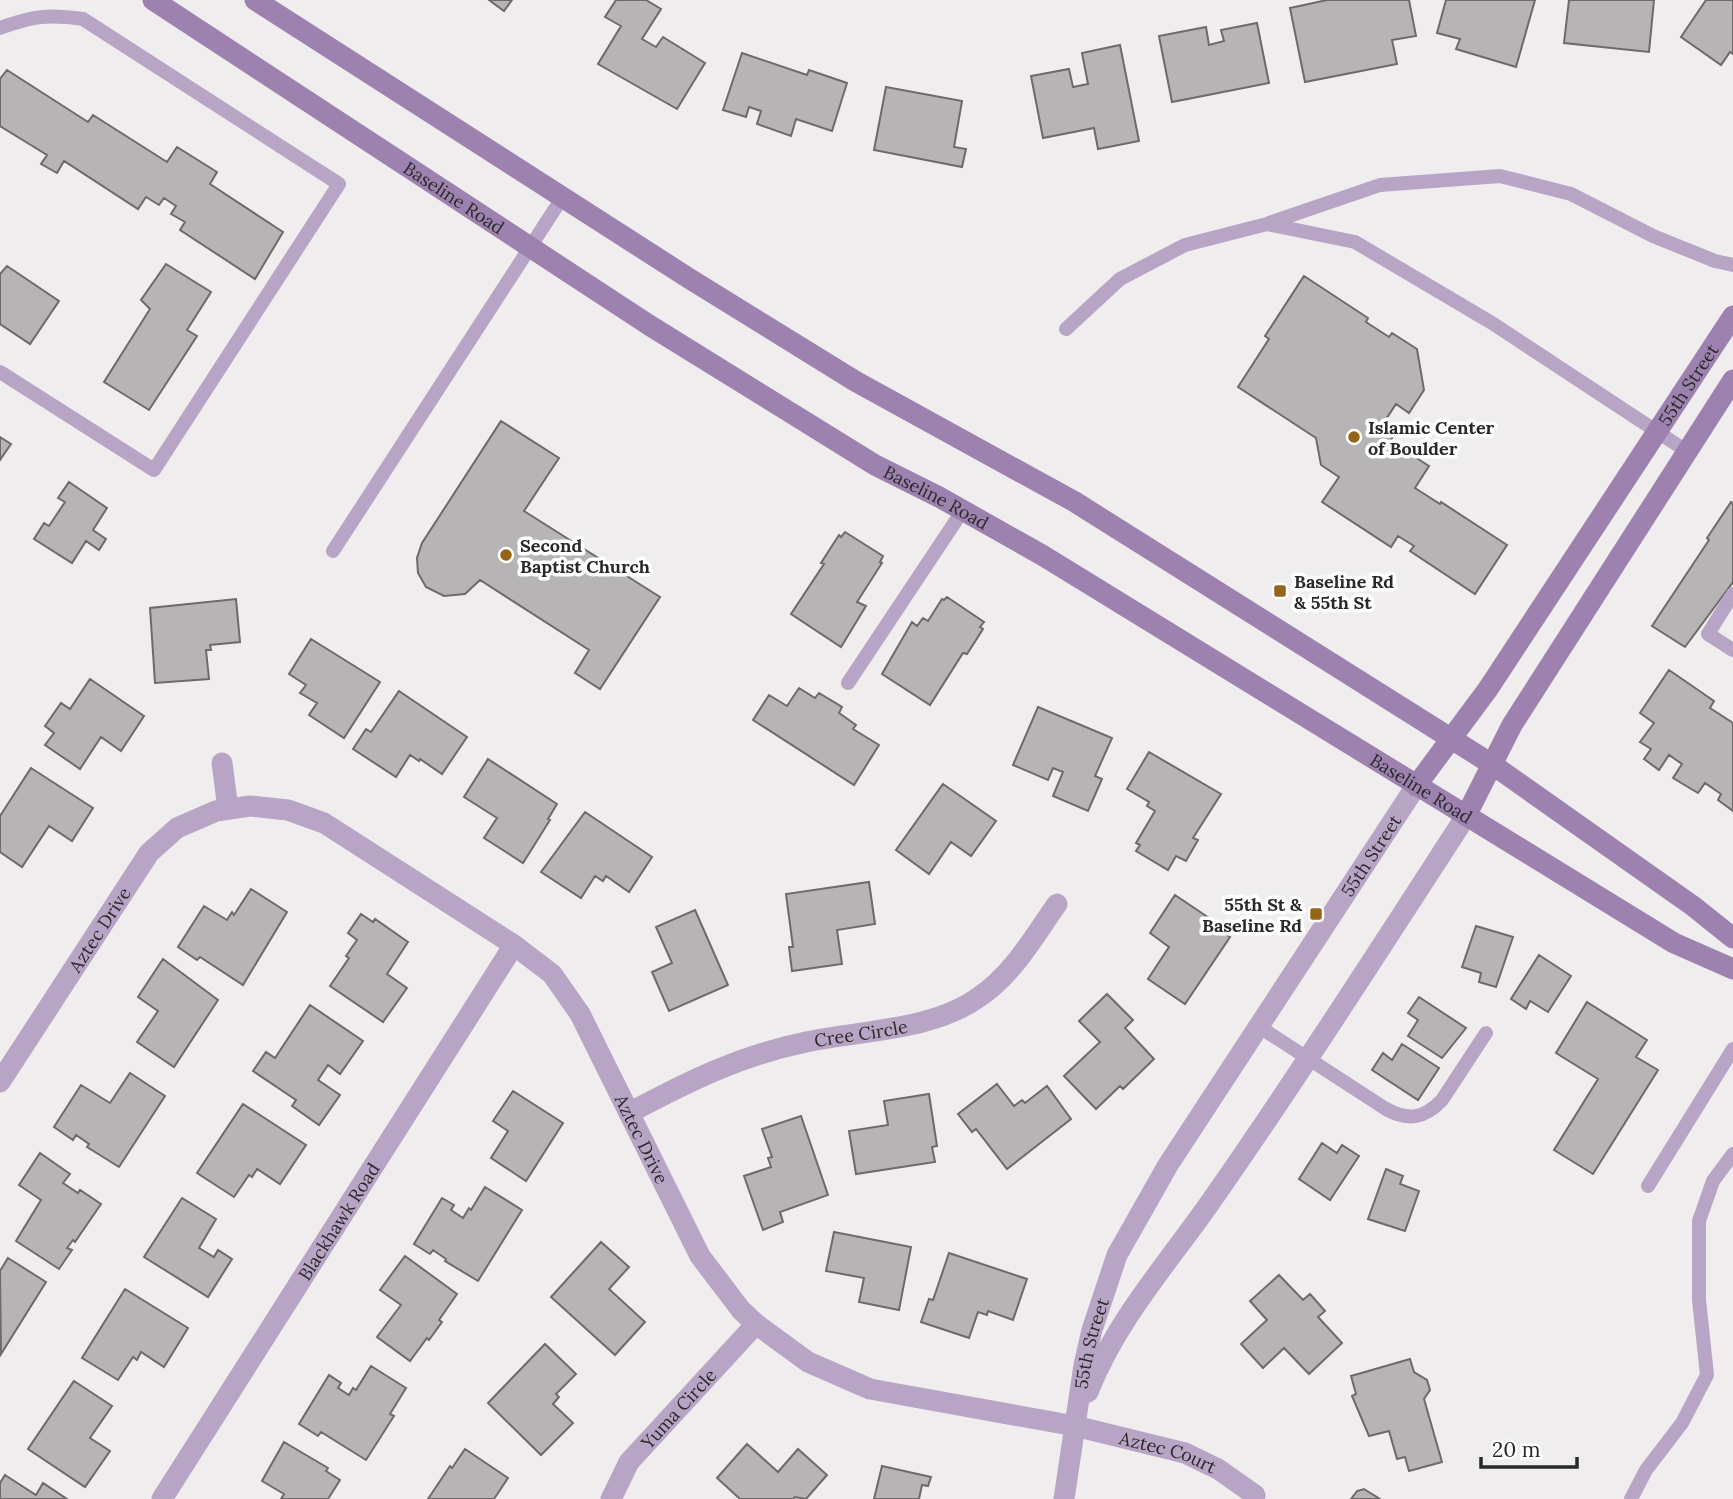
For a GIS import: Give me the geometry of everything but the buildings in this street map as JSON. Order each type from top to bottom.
[{"type":"main road","name":"Baseline Road","points":[[153,0],[649,325],[875,465],[963,510],[1042,555],[1674,943],[1733,969]]},
{"type":"main road","points":[[256,0],[562,198],[855,381],[1075,502],[1493,765],[1693,906],[1733,938]]},
{"type":"main road","name":"55th Street","points":[[1416,786],[1488,689],[1733,316]]},
{"type":"main road","name":"55th Street","points":[[1466,816],[1512,725],[1733,380]]},
{"type":"street","points":[[222,763],[228,809]]},
{"type":"street","name":"55th Street","points":[[1063,1499],[1091,1330],[1117,1255],[1168,1165],[1416,786]]},
{"type":"street","name":"Aztec Drive","points":[[0,1082],[149,853],[177,828],[216,811],[250,806],[288,810],[324,824],[514,945],[552,974],[580,1014],[700,1256],[741,1310],[756,1324],[808,1362],[870,1390],[1075,1426]]},
{"type":"street","name":"55th Street","points":[[1075,1426],[1105,1352],[1122,1323],[1213,1199],[1466,816]]},
{"type":"street","name":"Cree Circle","points":[[629,1113],[693,1078],[760,1053],[807,1041],[930,1021],[978,999],[1008,973],[1057,904]]},
{"type":"street","name":"Blackhawk Road","points":[[162,1499],[514,945]]},
{"type":"street","name":"Yuma Circle","points":[[611,1499],[629,1461],[756,1324]]},
{"type":"street","name":"Aztec Court","points":[[1075,1426],[1185,1453],[1218,1469],[1255,1495]]},
{"type":"lane","points":[[0,28],[28,18],[55,15],[83,19],[339,184],[154,471],[0,372]]},
{"type":"lane","points":[[1066,329],[1120,279],[1185,245],[1267,224],[1380,186],[1500,176],[1571,194],[1653,236],[1715,261],[1733,265]]},
{"type":"lane","points":[[334,551],[562,198]]},
{"type":"lane","points":[[1267,224],[1354,242],[1492,323],[1688,452]]},
{"type":"lane","points":[[848,683],[963,510]]},
{"type":"lane","points":[[1733,594],[1708,634],[1733,650]]},
{"type":"lane","points":[[1258,1026],[1385,1109],[1415,1118],[1433,1109],[1442,1100],[1486,1033]]},
{"type":"lane","points":[[1648,1186],[1733,1049]]},
{"type":"lane","points":[[1631,1499],[1646,1470],[1682,1423],[1707,1375],[1699,1300],[1699,1221],[1713,1181],[1733,1154]]},
{"type":"place","name":"Islamic Center of Boulder","points":[[1354,437]]},
{"type":"place","name":"Second Baptist Church","points":[[506,555]]},
{"type":"place","name":"Baseline Rd & 55th St","points":[[1280,591]]},
{"type":"place","name":"55th St & Baseline Rd","points":[[1316,914]]}]
